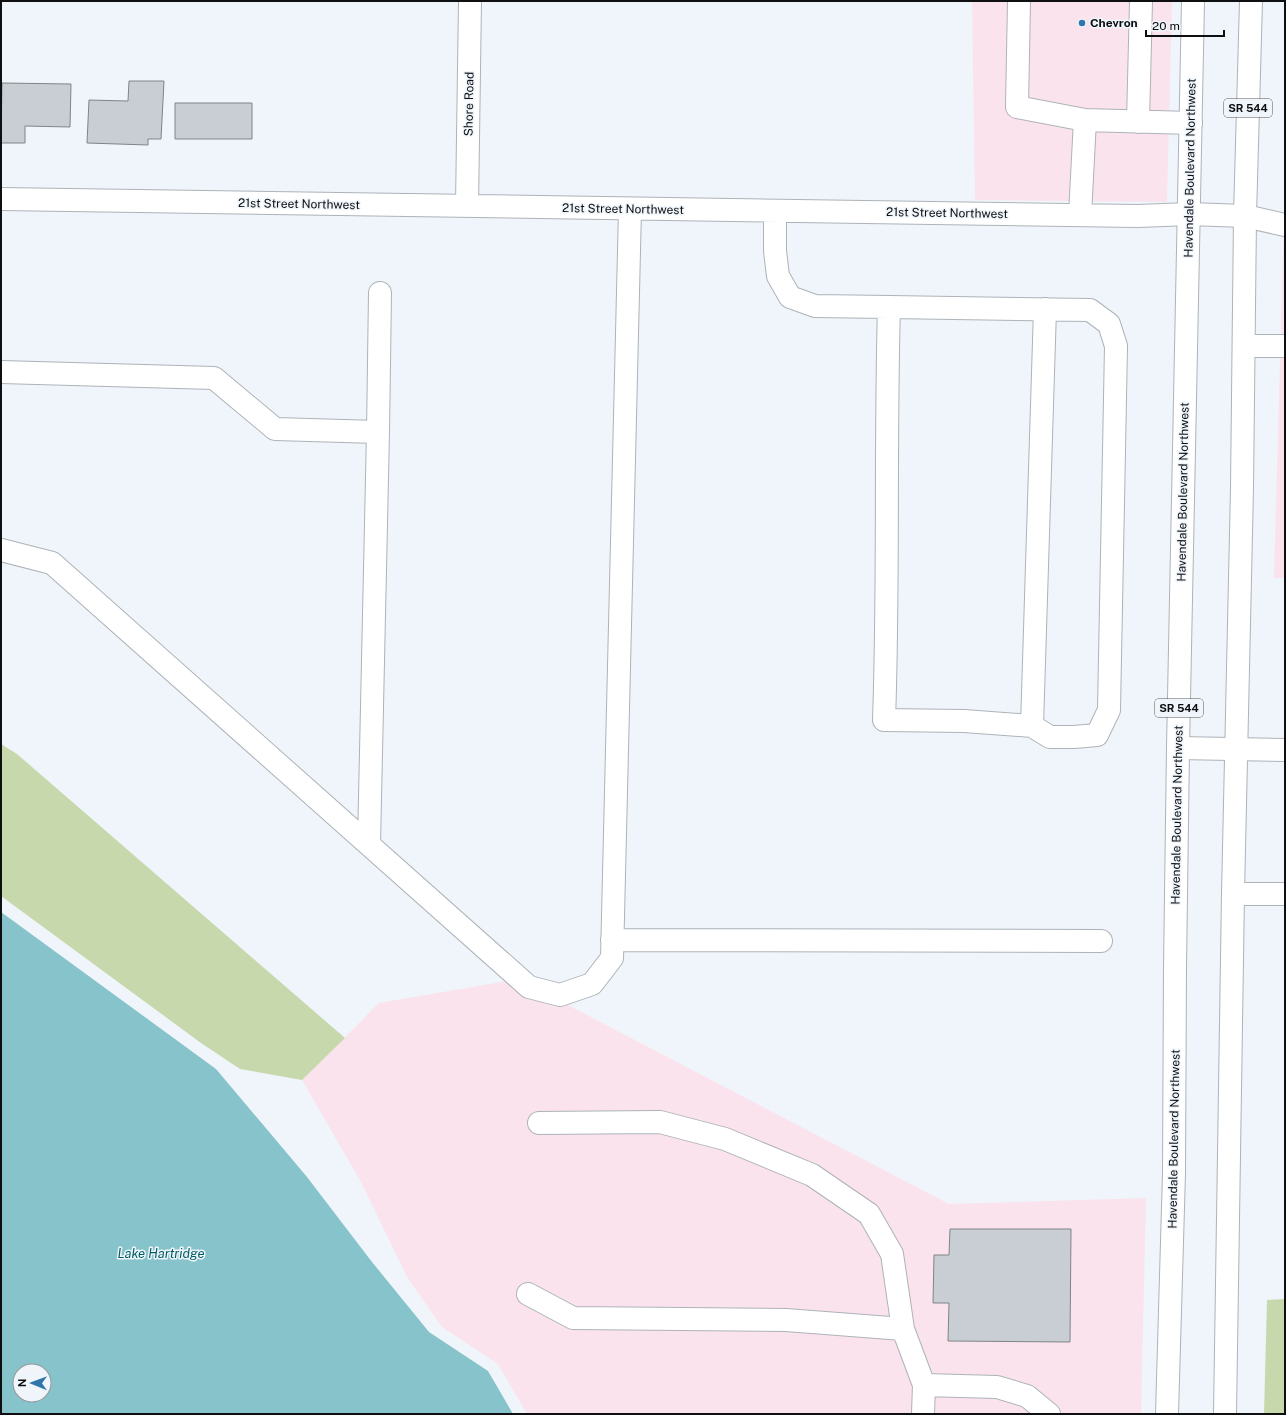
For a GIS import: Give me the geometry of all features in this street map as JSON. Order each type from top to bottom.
[{"type":"street","name":"Shore Road","points":[[467,206],[470,1]]},
{"type":"street","points":[[1019,1],[1017,107],[1085,120],[1191,123]]},
{"type":"street","points":[[1138,122],[1141,1]]},
{"type":"street","name":"Havendale Boulevard Northwest","points":[[1167,1414],[1174,1173],[1178,748],[1193,1]]},
{"type":"street","name":"SR 544","points":[[1225,1414],[1233,894],[1242,496],[1245,216],[1251,1]]},
{"type":"street","points":[[1080,215],[1085,120]]},
{"type":"street","name":"21st Street Northwest","points":[[1,199],[1138,216],[1189,214],[1245,216],[1285,225]]},
{"type":"street","points":[[1,550],[52,563],[529,987],[560,995],[592,984],[612,958],[630,209]]},
{"type":"street","points":[[775,211],[774,251],[778,276],[790,297],[815,306],[1045,309],[1090,310],[1109,324],[1116,346],[1109,710],[1097,735],[1050,737],[1032,726],[964,721],[884,720],[886,656],[887,380],[889,307]]},
{"type":"street","points":[[369,844],[380,293]]},
{"type":"street","points":[[1032,726],[1045,309]]},
{"type":"street","points":[[1244,346],[1285,346]]},
{"type":"street","points":[[1,372],[214,378],[275,429],[378,432]]},
{"type":"street","points":[[1178,748],[1285,750]]},
{"type":"street","points":[[1233,894],[1285,894]]},
{"type":"street","points":[[612,940],[1101,941]]},
{"type":"street","points":[[539,1123],[660,1122],[725,1139],[812,1175],[869,1214],[892,1254],[903,1329],[924,1385],[923,1414]]},
{"type":"street","points":[[528,1294],[573,1318],[786,1320],[903,1329]]},
{"type":"street","points":[[924,1385],[997,1387],[1027,1396],[1049,1414]]},
{"type":"shaded area","points":[[972,1],[1172,1],[1167,202],[975,200]]},
{"type":"shaded area","points":[[1285,183],[1285,578],[1274,578]]},
{"type":"shaded area","points":[[518,979],[949,1204],[1146,1198],[1141,1414],[527,1414],[499,1366],[442,1327],[407,1277],[361,1182],[302,1080],[379,1003]]},
{"type":"green space","points":[[1,744],[17,754],[345,1038],[302,1080],[240,1069],[201,1043],[1,896]]},
{"type":"green space","points":[[1285,1299],[1285,1414],[1264,1414],[1267,1300]]},
{"type":"water","name":"Lake Hartridge","points":[[1,912],[216,1069],[307,1177],[372,1262],[429,1332],[488,1371],[513,1414],[1,1414]]},
{"type":"building","points":[[129,81],[164,81],[161,139],[148,139],[148,145],[87,143],[89,100],[128,101]]},
{"type":"building","points":[[2,83],[71,84],[70,127],[25,126],[25,143],[1,143]]},
{"type":"building","points":[[175,103],[252,103],[252,139],[175,139]]},
{"type":"building","points":[[950,1229],[1071,1229],[1070,1342],[948,1341],[949,1303],[933,1303],[934,1255],[949,1255]]},
{"type":"place","name":"Chevron","points":[[1082,23]]}]
